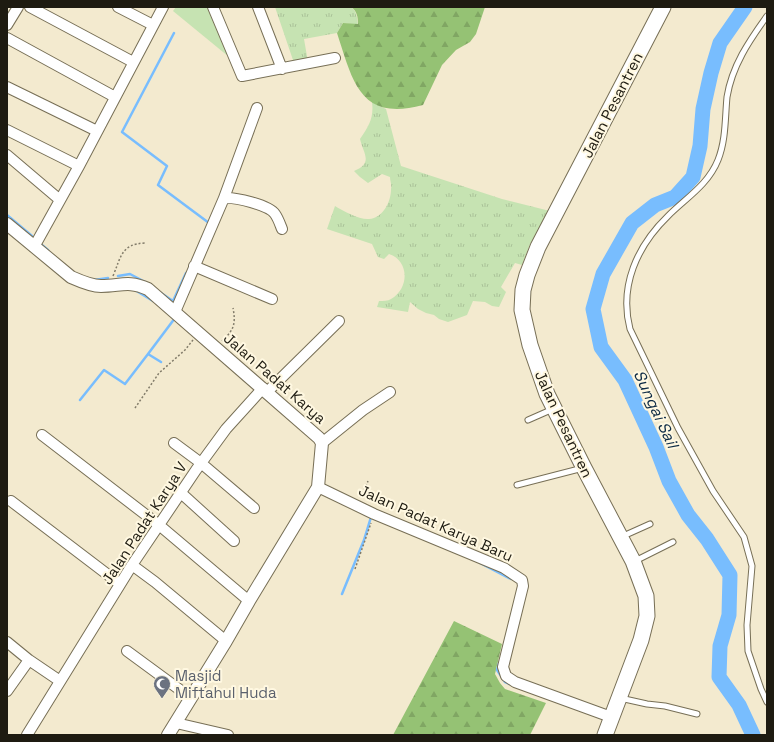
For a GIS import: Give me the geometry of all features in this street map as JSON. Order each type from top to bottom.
[{"type":"main road","name":"Jalan Pesantren","points":[[605,735],[618,697],[641,640],[647,616],[646,596],[633,561],[547,394],[525,325],[522,310],[523,290],[527,274],[542,240],[662,7]]},
{"type":"street","points":[[7,25],[18,7]]},
{"type":"street","points":[[30,7],[133,62]]},
{"type":"street","points":[[118,7],[133,9],[153,25]]},
{"type":"street","points":[[34,247],[79,166],[163,7]]},
{"type":"street","points":[[213,7],[242,76],[335,58]]},
{"type":"street","points":[[258,7],[282,69]]},
{"type":"street","points":[[7,38],[115,97]]},
{"type":"street","points":[[7,87],[97,132]]},
{"type":"street","points":[[175,312],[224,198],[257,108]]},
{"type":"street","points":[[7,130],[79,166]]},
{"type":"street","points":[[7,155],[60,200]]},
{"type":"street","points":[[224,198],[242,199],[270,210],[275,214],[282,229]]},
{"type":"street","name":"Jalan Padat Karya","points":[[7,224],[71,277],[80,282],[101,286],[128,283],[138,284],[148,289],[265,390],[319,438],[322,443],[318,487],[168,735]]},
{"type":"street","points":[[194,266],[272,298]]},
{"type":"street","name":"Jalan Padat Karya V","points":[[27,735],[132,565],[180,492],[226,429],[265,390],[339,321]]},
{"type":"street","points":[[322,443],[363,410],[390,392]]},
{"type":"street","points":[[42,435],[159,525],[249,601]]},
{"type":"street","points":[[174,443],[201,463],[254,508]]},
{"type":"street","name":"Jalan Padat Karya Baru","points":[[318,487],[374,514],[504,568],[522,580],[523,586],[503,667],[506,676],[515,682],[611,717]]},
{"type":"street","points":[[180,492],[234,541]]},
{"type":"street","points":[[11,501],[120,584]]},
{"type":"street","points":[[132,565],[156,582],[226,641]]},
{"type":"street","points":[[7,642],[29,660],[60,681]]},
{"type":"street","points":[[127,651],[191,698]]},
{"type":"street","points":[[7,691],[29,660]]},
{"type":"street","points":[[176,722],[228,735]]},
{"type":"lane","points":[[767,16],[742,52],[734,70],[727,97],[725,129],[722,146],[712,173],[697,190],[667,216],[647,241],[636,260],[631,272],[627,302],[627,318],[630,329],[678,428],[713,491],[744,537],[752,566],[747,625],[748,651],[760,689],[767,702]]},
{"type":"lane","points":[[528,420],[554,409]]},
{"type":"lane","points":[[517,486],[584,468]]},
{"type":"lane","points":[[621,537],[650,524]]},
{"type":"lane","points":[[633,561],[673,542]]},
{"type":"lane","points":[[618,697],[698,714]]},
{"type":"path","points":[[109,285],[126,248],[135,244],[144,243]]},
{"type":"path","points":[[216,347],[232,330],[235,320],[233,308]]},
{"type":"path","points":[[135,408],[159,373],[201,334]]},
{"type":"path","points":[[357,506],[368,481]]},
{"type":"path","points":[[355,569],[374,514]]},
{"type":"green space","points":[[176,7],[211,7],[234,61],[173,11]]},
{"type":"green space","points":[[275,7],[351,7],[356,13],[358,25],[343,23],[337,33],[304,39],[308,62],[294,63]]},
{"type":"green space","points":[[351,7],[485,7],[476,34],[470,42],[456,50],[442,65],[423,105],[402,109],[385,108],[372,103],[362,94],[355,82],[348,67],[337,33],[343,23],[358,24],[357,14]]},
{"type":"green space","points":[[372,102],[386,109],[401,166],[502,199],[550,211],[542,228],[530,244],[522,265],[515,263],[501,287],[506,292],[499,307],[492,306],[485,302],[473,301],[467,315],[448,322],[418,309],[410,302],[408,312],[377,307],[379,301],[387,301],[391,299],[401,289],[405,275],[401,263],[389,254],[384,259],[378,257],[372,244],[327,229],[335,206],[356,217],[369,219],[378,216],[388,204],[390,199],[390,177],[382,174],[368,183],[354,171],[364,165],[366,157],[360,139],[370,122]]},
{"type":"green space","points":[[454,621],[502,644],[495,674],[505,689],[546,703],[530,735],[393,735]]},
{"type":"waterway","name":"Sungai Sail","points":[[745,7],[720,43],[711,73],[703,109],[700,146],[693,177],[675,197],[655,205],[632,223],[603,274],[593,309],[601,347],[625,380],[656,447],[669,481],[688,515],[707,539],[730,575],[729,615],[720,646],[719,677],[739,705],[753,735]]},
{"type":"waterway","points":[[174,33],[122,132],[167,166],[158,185],[209,223],[208,225]]},
{"type":"waterway","points":[[7,215],[32,236]]},
{"type":"waterway","points":[[42,245],[48,250]]},
{"type":"waterway","points":[[161,293],[173,301],[186,273]]},
{"type":"waterway","points":[[118,276],[130,274],[147,283]]},
{"type":"waterway","points":[[94,280],[108,278]]},
{"type":"waterway","points":[[135,290],[153,301]]},
{"type":"waterway","points":[[161,362],[148,354],[175,318]]},
{"type":"waterway","points":[[80,400],[104,370],[125,384],[148,354]]},
{"type":"waterway","points":[[342,594],[364,540],[371,517]]},
{"type":"waterway","points":[[480,563],[511,579]]},
{"type":"waterway","points":[[499,663],[497,670],[505,682],[510,684]]},
{"type":"place","name":"Masjid Miftahul Huda","points":[[162,699]]}]
